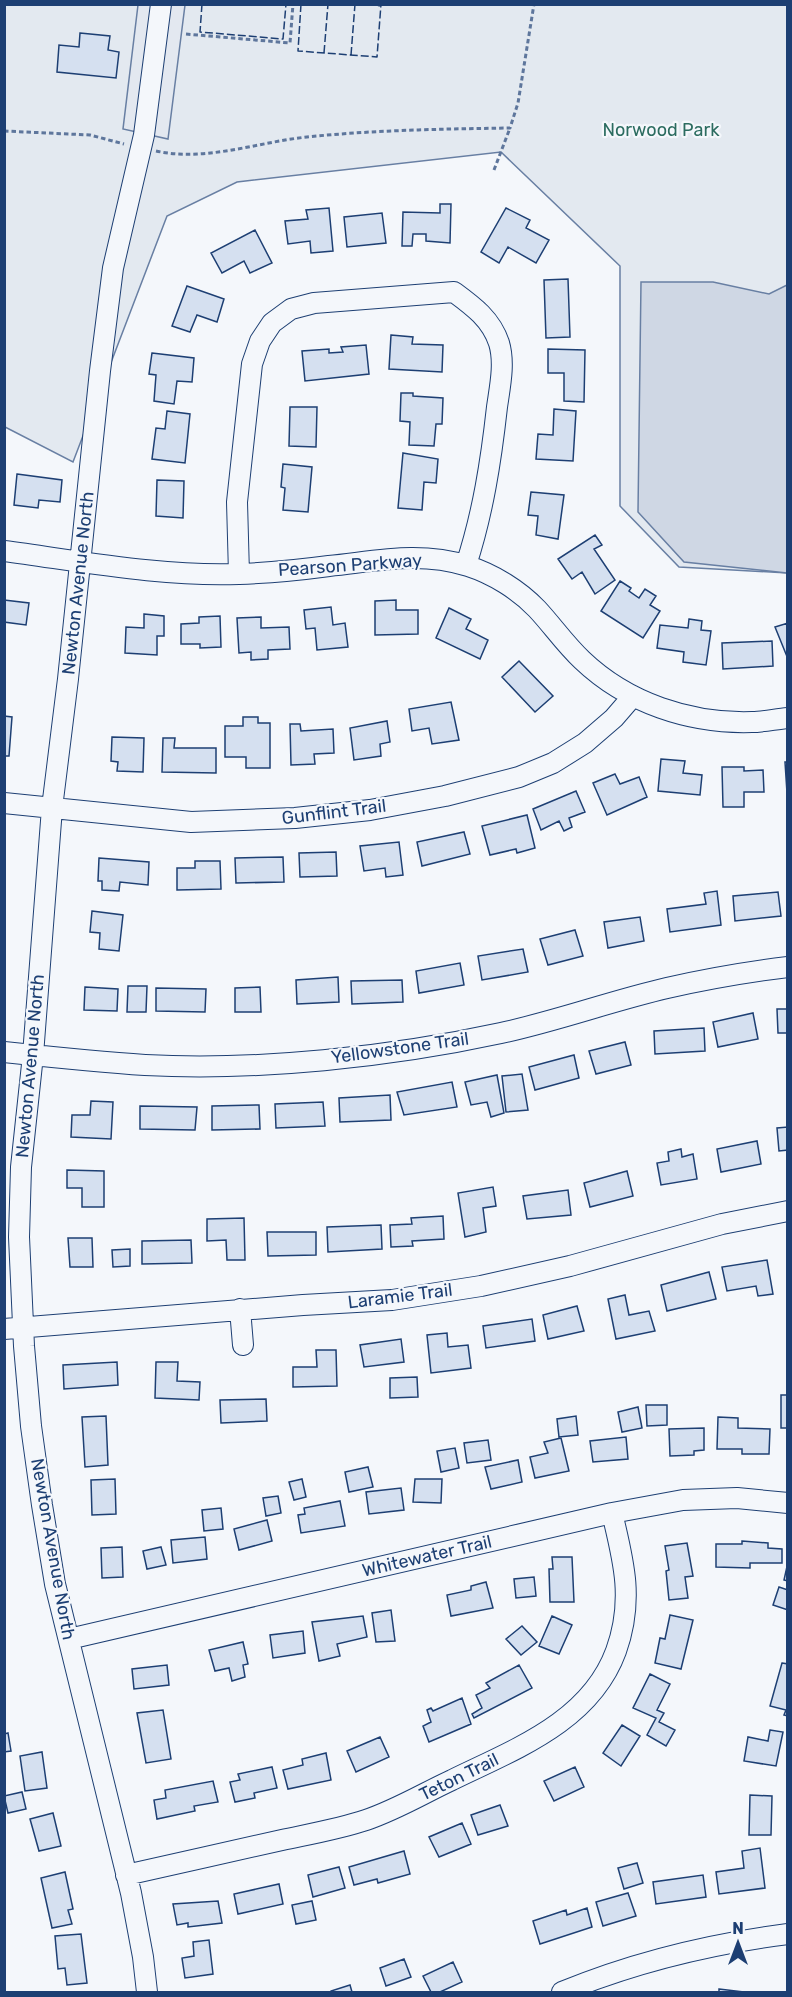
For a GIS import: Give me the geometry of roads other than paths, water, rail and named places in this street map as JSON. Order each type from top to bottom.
[{"type":"street","name":"Newton Avenue North","points":[[147,1992],[143,1957],[126,1875],[55,1584],[31,1426],[13,1328],[21,1167],[33,1055],[52,808],[81,562],[100,371],[113,268],[142,141],[161,4]]},
{"type":"street","points":[[239,574],[237,502],[252,364],[260,341],[272,323],[291,309],[314,303],[454,292],[475,307],[490,323],[499,344],[502,367],[486,494],[466,566]]},
{"type":"street","name":"Pearson Parkway","points":[[4,551],[188,574],[239,574],[412,557],[445,560],[466,566],[508,586],[535,607],[582,660],[633,696],[680,714],[716,721],[753,723],[788,718]]},
{"type":"street","name":"Gunflint Trail","points":[[4,803],[191,822],[295,818],[370,810],[445,796],[519,777],[553,763],[592,737],[614,718],[633,696]]},
{"type":"street","name":"Yellowstone Trail","points":[[4,1052],[146,1065],[234,1065],[323,1059],[412,1049],[501,1033],[666,988],[747,972],[788,967]]},
{"type":"street","name":"Laramie Trail","points":[[13,1328],[392,1300],[481,1286],[570,1266],[722,1224],[788,1211]]},
{"type":"street","points":[[240,1310],[243,1345]]},
{"type":"street","name":"Whitewater Trail","points":[[69,1639],[612,1513],[683,1500],[737,1498],[788,1503]]},
{"type":"street","name":"Teton Trail","points":[[126,1875],[367,1820],[529,1742],[556,1726],[580,1706],[600,1681],[615,1653],[624,1623],[627,1592],[624,1561],[612,1513]]},
{"type":"street","points":[[562,1992],[654,1959],[698,1948],[788,1934]]},
{"type":"park label","name":"Norwood Park","points":[[661,130]]}]
